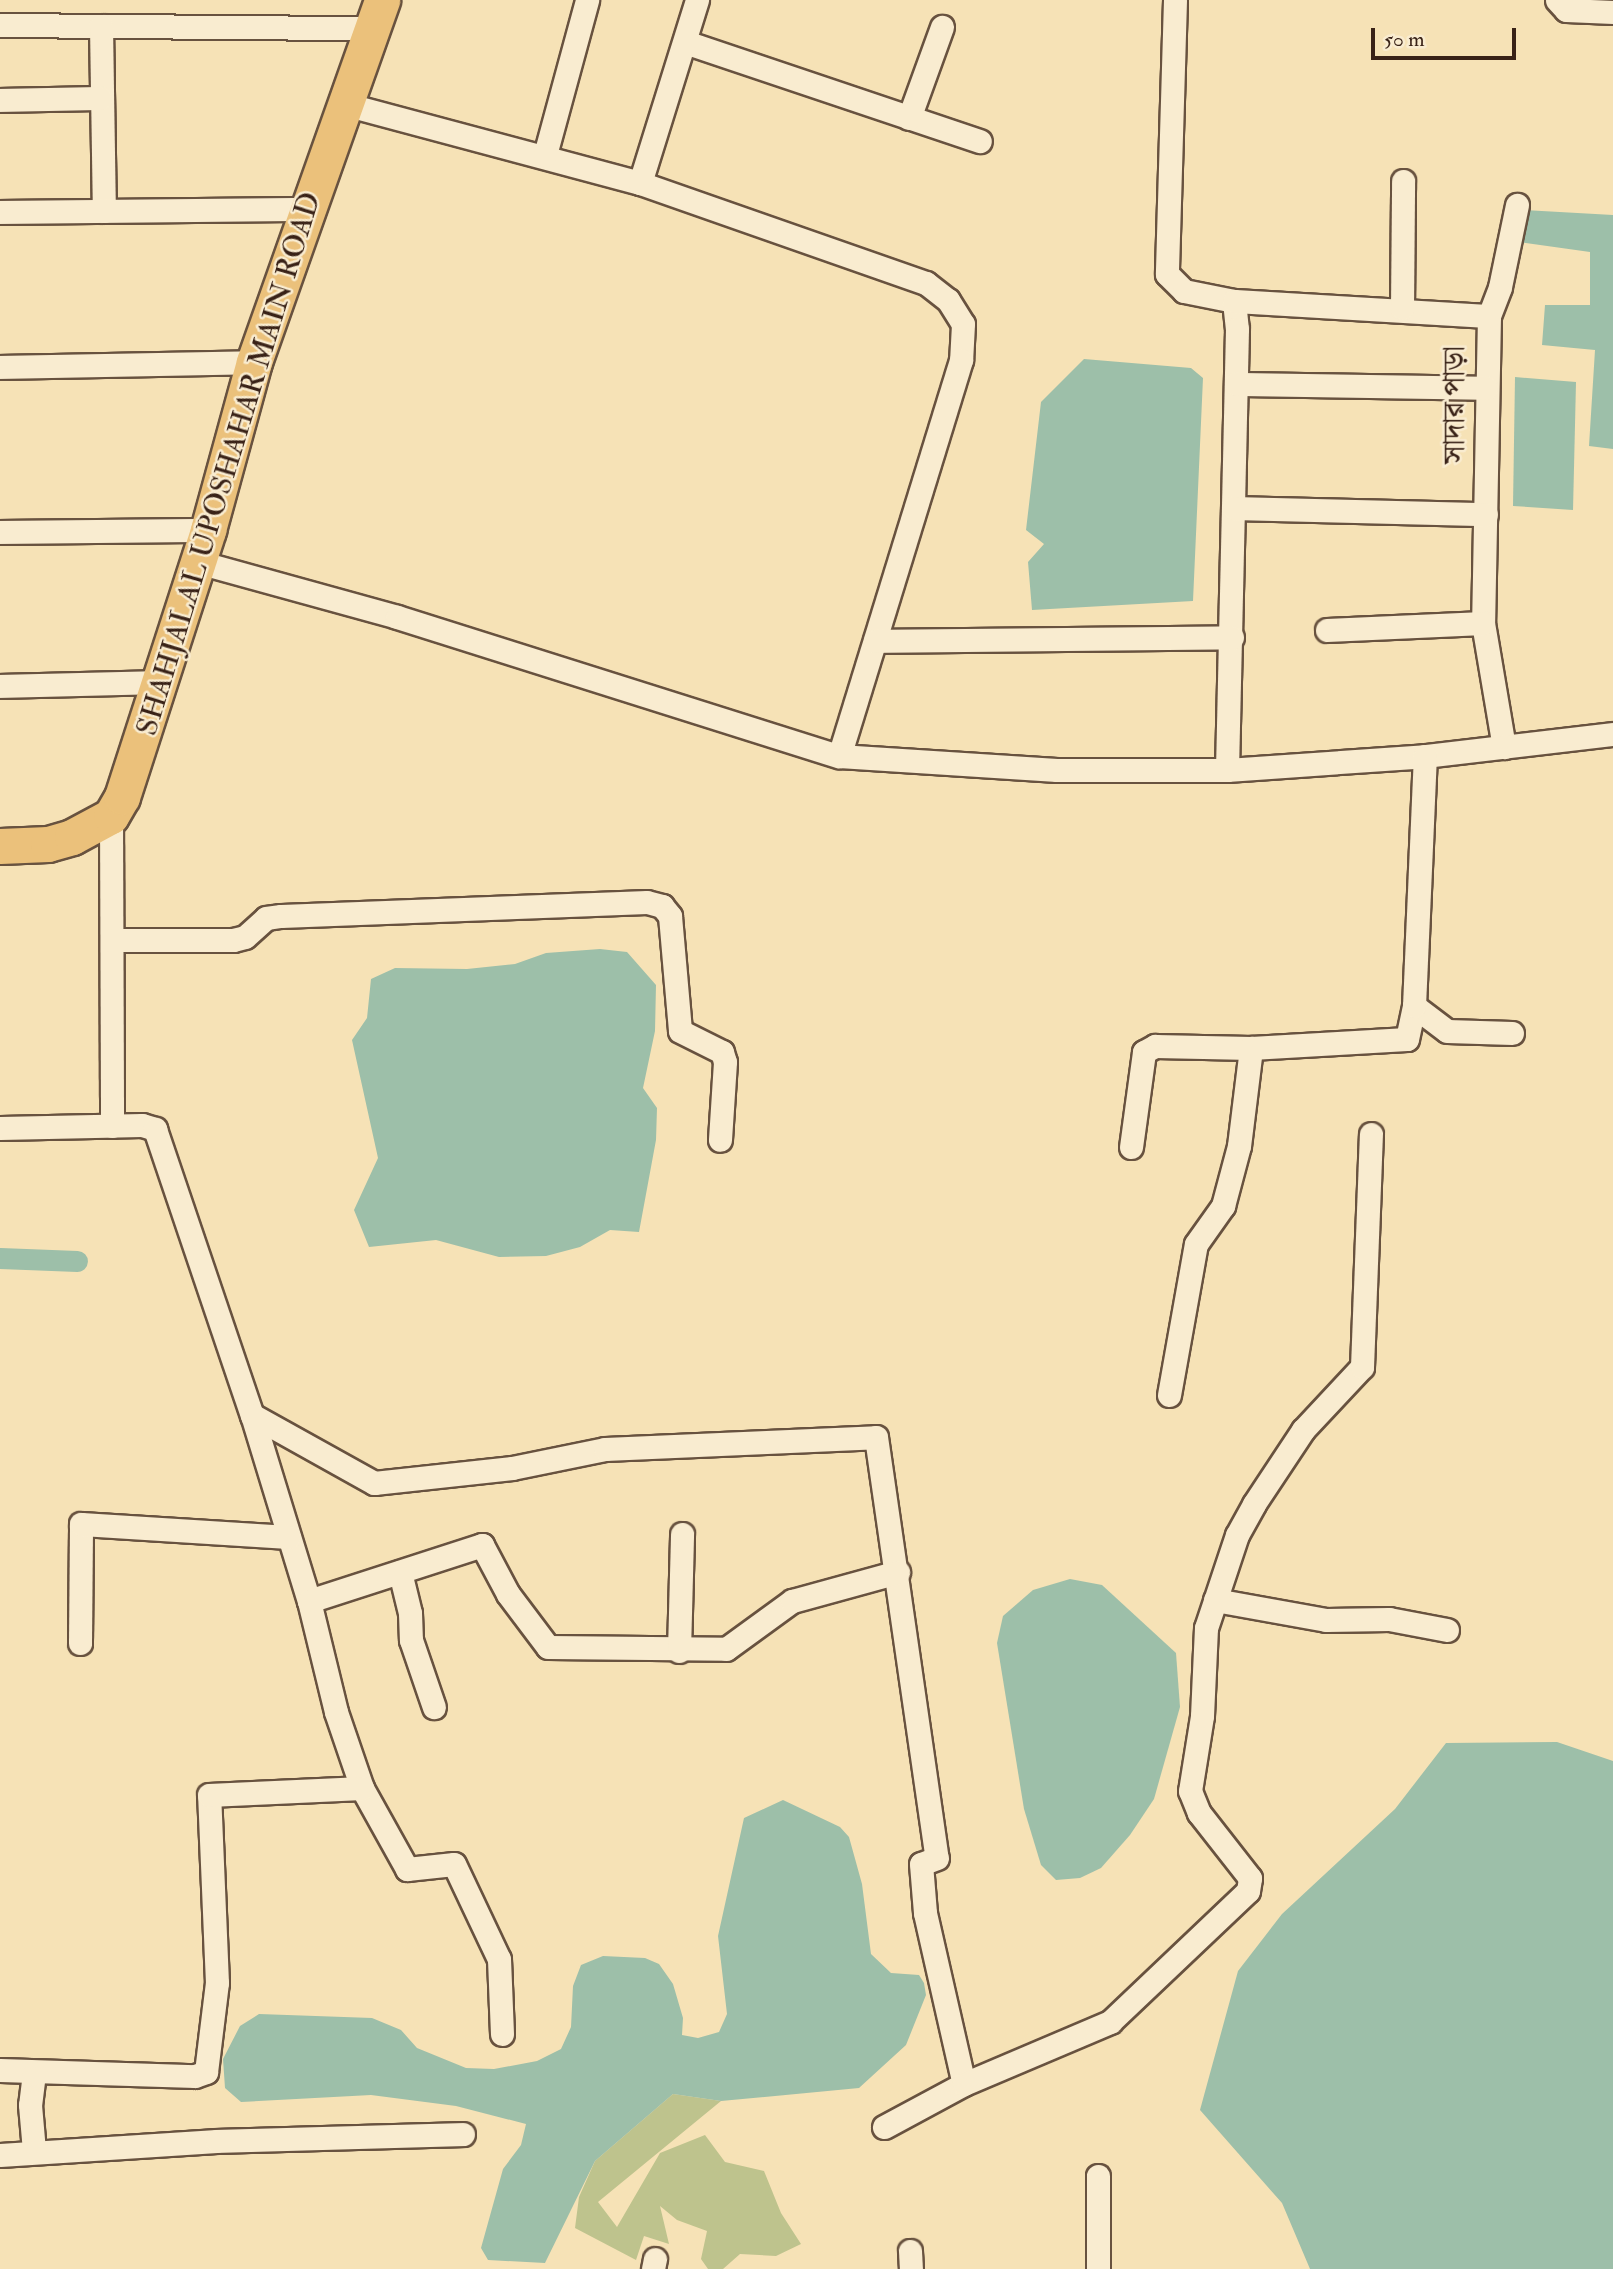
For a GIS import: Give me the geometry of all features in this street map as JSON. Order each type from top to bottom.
[{"type":"main road","name":"SHAHJALAL UPOSHAHAR MAIN ROAD","points":[[111,816],[132,776],[203,546],[254,362],[376,14]]},
{"type":"main road","points":[[0,846],[48,844],[111,816]]},
{"type":"street","points":[[545,155],[587,0]]},
{"type":"street","points":[[640,183],[697,0]]},
{"type":"street","name":"সাদার পাড়া","points":[[1175,0],[1167,274],[1184,291],[1234,301],[1402,308],[1489,316],[1483,624],[1504,747]]},
{"type":"street","points":[[1557,0],[1566,10],[1613,12]]},
{"type":"street","points":[[0,25],[101,26],[376,14]]},
{"type":"street","points":[[101,26],[100,98],[104,211]]},
{"type":"street","points":[[909,118],[942,27]]},
{"type":"street","points":[[684,41],[979,141]]},
{"type":"street","points":[[0,100],[100,98]]},
{"type":"street","points":[[345,104],[545,155],[640,183],[926,283],[948,300],[963,324],[961,360],[839,756]]},
{"type":"street","points":[[1402,308],[1403,181]]},
{"type":"street","points":[[1489,316],[1500,288],[1517,205]]},
{"type":"street","points":[[0,212],[307,209]]},
{"type":"street","points":[[1227,770],[1236,384],[1234,301]]},
{"type":"street","points":[[0,366],[254,362]]},
{"type":"street","points":[[1236,384],[1486,388]]},
{"type":"street","points":[[1234,508],[1486,514]]},
{"type":"street","points":[[0,531],[203,546],[385,614],[839,756],[1057,770],[1227,770],[1425,756],[1613,734]]},
{"type":"street","points":[[1327,630],[1483,624]]},
{"type":"street","points":[[875,641],[1232,637]]},
{"type":"street","points":[[0,686],[161,682]]},
{"type":"street","points":[[1131,1147],[1148,1049],[1194,1043],[1251,1048],[1403,1040],[1412,1026],[1414,1006],[1425,756]]},
{"type":"street","points":[[111,816],[113,1126]]},
{"type":"street","points":[[113,940],[233,940],[245,937],[266,918],[281,916],[646,902],[662,906],[670,916],[680,1031],[722,1052],[724,1062],[720,1140]]},
{"type":"street","points":[[1414,1006],[1447,1031],[1511,1033]]},
{"type":"street","points":[[1168,1395],[1196,1244],[1223,1206],[1239,1146],[1251,1048]]},
{"type":"street","points":[[0,1128],[113,1126],[155,1129],[252,1415],[309,1601],[336,1712],[362,1788],[407,1869],[454,1864],[499,1959],[502,2034]]},
{"type":"street","points":[[884,2127],[964,2084],[1110,2022],[1248,1891],[1250,1878],[1199,1812],[1190,1791],[1202,1716],[1206,1628],[1237,1535],[1254,1504],[1303,1430],[1362,1367],[1371,1134]]},
{"type":"street","points":[[252,1415],[374,1483],[512,1468],[605,1449],[876,1437],[898,1572],[937,1858],[921,1864],[925,1913],[964,2084]]},
{"type":"street","points":[[80,1643],[81,1524],[289,1537]]},
{"type":"street","points":[[679,1651],[682,1534]]},
{"type":"street","points":[[309,1601],[482,1545],[508,1594],[548,1647],[679,1651],[726,1648],[792,1601],[898,1572]]},
{"type":"street","points":[[400,1572],[410,1613],[411,1640],[434,1707]]},
{"type":"street","points":[[1215,1600],[1326,1620],[1389,1619],[1447,1630]]},
{"type":"street","points":[[0,2070],[195,2076],[206,2072],[217,1983],[208,1798],[214,1792],[362,1788]]},
{"type":"street","points":[[34,2073],[30,2105],[34,2151]]},
{"type":"street","points":[[0,2155],[34,2151],[463,2134]]},
{"type":"street","points":[[1098,2176],[1098,2269]]},
{"type":"shaded area","points":[[1524,210],[1613,215],[1613,449],[1589,446],[1595,350],[1542,345],[1545,305],[1590,305],[1590,252],[1519,242]]},
{"type":"shaded area","points":[[1084,359],[1191,368],[1203,378],[1193,601],[1032,610],[1028,562],[1044,544],[1026,530],[1041,402]]},
{"type":"shaded area","points":[[1515,377],[1576,382],[1573,510],[1513,506]]},
{"type":"shaded area","points":[[600,949],[627,952],[656,985],[655,1031],[643,1088],[657,1108],[656,1140],[639,1232],[610,1230],[580,1247],[546,1256],[499,1257],[436,1240],[369,1247],[354,1210],[378,1158],[352,1040],[367,1018],[371,979],[395,968],[467,969],[515,964],[546,953]]},
{"type":"shaded area","points":[[1070,1579],[1102,1585],[1176,1653],[1180,1707],[1154,1799],[1130,1835],[1101,1868],[1080,1878],[1056,1880],[1041,1865],[1024,1809],[997,1643],[1003,1616],[1033,1590]]},
{"type":"shaded area","points":[[1557,1742],[1613,1761],[1613,2269],[1310,2269],[1282,2203],[1200,2110],[1238,1971],[1282,1914],[1395,1809],[1446,1743]]},
{"type":"shaded area","points":[[783,1800],[840,1827],[849,1837],[862,1884],[871,1954],[891,1973],[919,1975],[924,1983],[926,1995],[906,2045],[859,2088],[721,2101],[673,2094],[595,2161],[545,2263],[488,2260],[481,2248],[503,2169],[521,2145],[526,2124],[456,2106],[371,2095],[241,2102],[225,2088],[223,2059],[240,2026],[259,2014],[372,2018],[401,2030],[417,2048],[466,2068],[494,2069],[537,2061],[561,2049],[571,2027],[573,1986],[581,1965],[603,1956],[645,1958],[659,1964],[673,1984],[683,2018],[682,2035],[698,2038],[719,2032],[727,2014],[718,1936],[744,1818]]},
{"type":"shaded area","points":[[673,2094],[721,2101],[598,2202],[617,2227],[660,2153],[705,2135],[725,2162],[764,2171],[781,2213],[801,2244],[776,2256],[740,2254],[723,2269],[708,2269],[701,2259],[707,2231],[677,2220],[660,2206],[669,2244],[644,2236],[636,2260],[575,2228],[579,2197],[595,2161]]},
{"type":"waterway","points":[[0,1258],[77,1261]]}]
